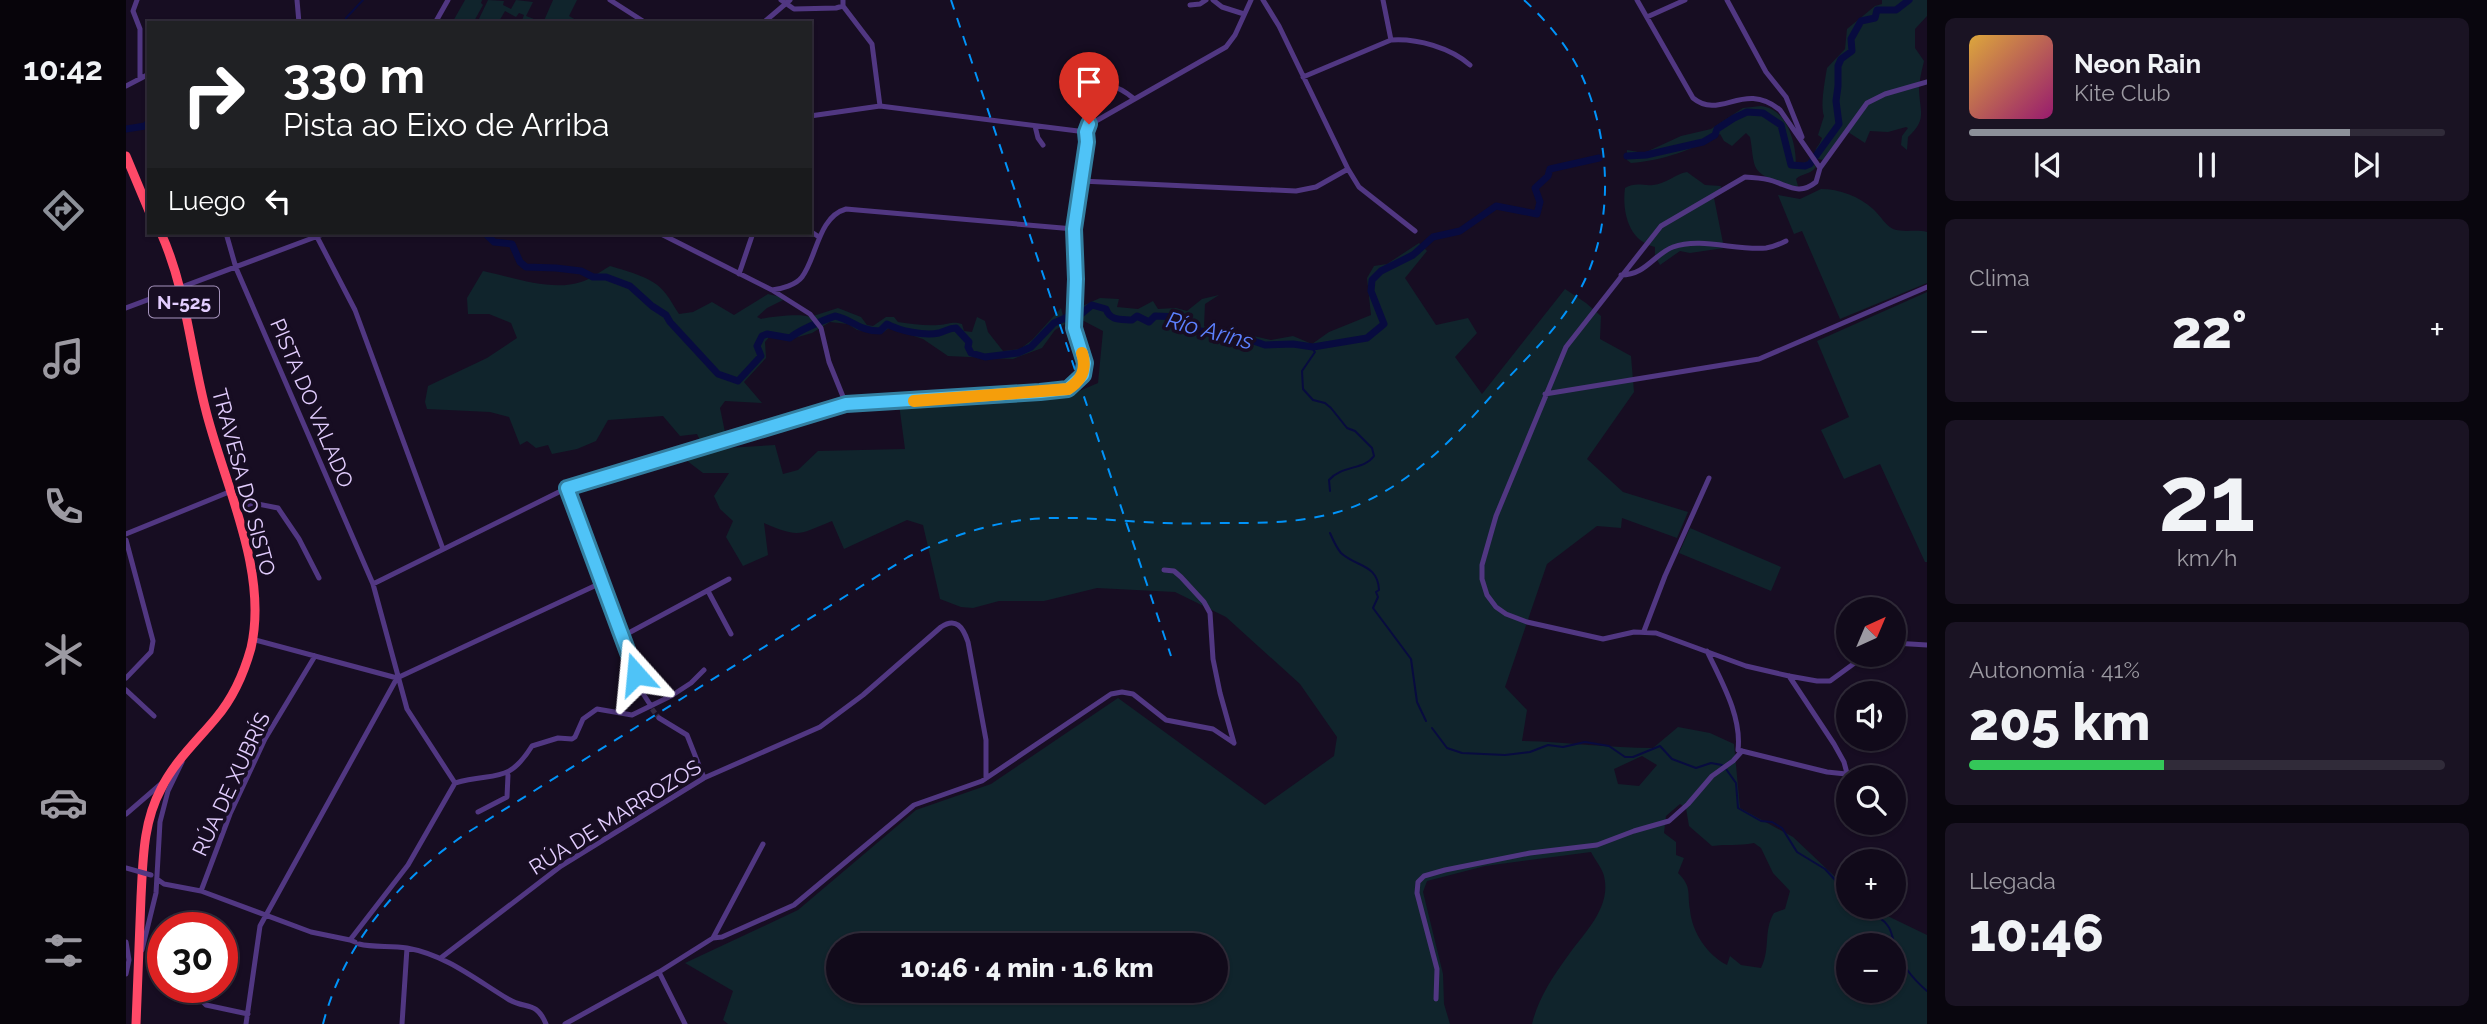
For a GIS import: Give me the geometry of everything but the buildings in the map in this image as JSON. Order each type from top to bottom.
[{"type":"highway","points":[[126,150],[147,200]]},
{"type":"highway","points":[[126,156],[147,206]]},
{"type":"highway","name":"TRAVESA DO SISTO","points":[[134,1024],[145,842],[154,803],[164,782],[227,704],[242,674],[253,639],[255,619],[254,585],[197,374],[179,289],[160,235]]},
{"type":"street","points":[[137,0],[134,11],[140,29],[141,78]]},
{"type":"street","points":[[297,0],[299,21]]},
{"type":"street","points":[[437,20],[448,0]]},
{"type":"street","points":[[611,0],[643,21]]},
{"type":"street","points":[[1190,5],[1206,0]]},
{"type":"street","points":[[1213,0],[1222,7],[1244,14]]},
{"type":"street","points":[[373,584],[567,488],[846,404],[1068,389],[1083,375],[1085,363],[1074,328],[1074,229],[1089,124],[1226,47],[1235,35],[1251,0]]},
{"type":"street","points":[[1263,0],[1279,26],[1359,187],[1415,231]]},
{"type":"street","points":[[1383,0],[1391,40]]},
{"type":"street","points":[[1637,0],[1693,98],[1700,103],[1715,106],[1748,97],[1759,98],[1780,110],[1818,165]]},
{"type":"street","points":[[1647,17],[1685,0]]},
{"type":"street","points":[[1727,0],[1766,72],[1786,97],[1804,144]]},
{"type":"street","points":[[765,21],[786,1],[794,9],[836,8],[843,3],[872,44],[880,106]]},
{"type":"street","points":[[1303,77],[1391,40],[1412,41],[1452,52],[1469,65]]},
{"type":"street","points":[[1082,66],[1079,86],[1089,124]]},
{"type":"street","points":[[126,86],[147,75]]},
{"type":"street","points":[[1079,86],[1098,82],[1121,90],[1133,98]]},
{"type":"street","points":[[1849,667],[1830,681],[1817,681],[1746,666],[1656,633],[1644,631],[1603,639],[1527,622],[1496,607],[1487,595],[1482,579],[1482,565],[1496,516],[1566,347],[1661,226],[1745,177],[1804,190],[1816,182],[1818,165],[1867,103],[1885,94],[1927,82]]},
{"type":"street","points":[[812,116],[880,106],[1086,132]]},
{"type":"street","points":[[1035,126],[1038,138],[1044,145]]},
{"type":"street","points":[[1081,181],[1296,191],[1316,187],[1348,169]]},
{"type":"street","points":[[772,290],[801,278],[819,237],[834,216],[846,209],[1074,229]]},
{"type":"street","points":[[812,232],[819,237]]},
{"type":"street","name":"PISTA DO VALADO","points":[[227,235],[236,268],[373,584],[407,709],[455,783]]},
{"type":"street","points":[[126,308],[236,268],[314,235]]},
{"type":"street","points":[[317,235],[355,310],[443,549]]},
{"type":"street","points":[[666,235],[772,290],[810,314],[819,325],[829,362],[846,404]]},
{"type":"street","points":[[739,274],[752,235]]},
{"type":"street","points":[[1621,275],[1647,267],[1674,247],[1723,244],[1767,248],[1786,241]]},
{"type":"street","points":[[1545,394],[1759,359],[1927,287]]},
{"type":"street","points":[[1644,631],[1665,576],[1709,478]]},
{"type":"street","points":[[567,488],[642,692],[651,707]]},
{"type":"street","points":[[126,534],[229,492]]},
{"type":"street","points":[[235,509],[253,503],[278,508],[299,539],[319,578]]},
{"type":"street","points":[[126,540],[153,641],[151,652],[126,678]]},
{"type":"street","points":[[565,1024],[659,972],[713,938],[722,937],[776,915],[802,900],[914,805],[976,784],[1097,701],[1118,692],[1138,697],[1166,720],[1213,729],[1234,743],[1213,659],[1210,613],[1204,602],[1181,577],[1174,571],[1164,570]]},
{"type":"street","points":[[623,636],[729,579]]},
{"type":"street","points":[[246,1024],[260,926],[397,678],[603,582]]},
{"type":"street","points":[[708,591],[731,634]]},
{"type":"street","name":"RÚA DE MARROZOS","points":[[442,957],[561,866],[704,778],[820,727],[863,695],[941,627],[951,622],[962,628],[969,646],[986,740],[986,778]]},
{"type":"street","points":[[253,639],[397,678]]},
{"type":"street","points":[[1906,644],[1927,645]]},
{"type":"street","points":[[1707,651],[1736,718],[1739,731],[1738,750],[1836,773]]},
{"type":"street","name":"RÚA DE XUBRÍS","points":[[201,891],[230,814],[265,738],[314,656]]},
{"type":"street","points":[[354,942],[408,865],[455,783],[508,775],[523,760],[531,746],[558,738],[572,739],[583,719],[597,709],[632,715],[671,696],[691,683],[704,670]]},
{"type":"street","points":[[1788,676],[1834,744],[1845,765]]},
{"type":"street","points":[[126,690],[154,716]]},
{"type":"street","points":[[659,718],[687,735],[704,778]]},
{"type":"street","points":[[1436,999],[1437,969],[1417,893],[1418,882],[1424,876],[1530,853],[1597,845],[1669,821],[1712,776],[1742,751]]},
{"type":"street","points":[[138,970],[156,893],[154,877],[160,822],[167,791],[184,756]]},
{"type":"street","points":[[478,812],[507,797],[508,775]]},
{"type":"street","name":"TRAVESA DO SISTO","points":[[126,814],[164,782]]},
{"type":"street","points":[[713,938],[763,844]]},
{"type":"street","points":[[126,868],[169,885],[201,891],[311,932],[354,942],[407,948],[442,957],[511,1001],[532,1006],[541,1012],[546,1024]]},
{"type":"street","points":[[156,893],[169,885]]},
{"type":"street","name":"TRAVESA DO SISTO","points":[[126,942],[138,970]]},
{"type":"street","name":"TRAVESA DO SISTO","points":[[126,942],[129,960],[126,974]]},
{"type":"street","points":[[402,1024],[407,948]]},
{"type":"street","points":[[659,972],[685,1024]]},
{"type":"street","points":[[204,1003],[248,1014]]},
{"type":"shaded area","points":[[465,0],[482,0],[483,5],[474,21],[453,21]]},
{"type":"shaded area","points":[[488,0],[504,1],[503,5],[511,9],[516,0],[533,2],[526,16],[534,21],[522,21],[524,15],[519,13],[516,17],[505,11],[499,21],[478,21]]},
{"type":"shaded area","points":[[553,0],[577,0],[569,16],[578,21],[544,21]]},
{"type":"shaded area","points":[[1882,0],[1927,0],[1927,16],[1915,29],[1915,48],[1924,61],[1919,87],[1921,110],[1918,126],[1908,137],[1907,150],[1901,145],[1902,136],[1908,128],[1906,127],[1888,132],[1870,131],[1865,143],[1848,132],[1823,160],[1818,159],[1815,151],[1822,138],[1818,135],[1824,116],[1827,68],[1845,49],[1847,29],[1875,6],[1882,4]]},
{"type":"shaded area","points":[[1743,108],[1770,108],[1784,120],[1792,137],[1796,164],[1810,159],[1816,167],[1796,179],[1798,186],[1795,188],[1758,171],[1750,137],[1746,133],[1732,146],[1724,141],[1720,134],[1700,145],[1666,157],[1631,163],[1627,160],[1627,150],[1644,153],[1681,136],[1711,129]]},
{"type":"shaded area","points":[[1687,172],[1705,185],[1721,186],[1720,192],[1714,198],[1724,248],[1690,253],[1680,251],[1660,265],[1655,256],[1655,247],[1638,238],[1629,224],[1625,188],[1658,184]]},
{"type":"shaded area","points":[[1821,189],[1835,190],[1862,200],[1893,229],[1927,232],[1927,283],[1840,319],[1802,231],[1794,234],[1778,195],[1800,199]]},
{"type":"shaded area","points":[[1419,243],[1427,251],[1405,278],[1436,325],[1468,318],[1477,333],[1455,357],[1482,394],[1565,289],[1586,303],[1601,316],[1600,339],[1631,356],[1634,392],[1587,459],[1623,492],[1688,512],[1677,538],[1622,518],[1621,528],[1597,526],[1547,564],[1505,687],[1527,710],[1522,741],[1653,748],[1678,727],[1710,733],[1734,744],[1740,808],[1793,837],[1836,878],[1836,919],[1894,919],[1927,935],[1927,1024],[1532,1024],[1546,989],[1595,920],[1604,899],[1604,876],[1591,852],[1485,866],[1427,881],[1423,892],[1443,974],[1444,1004],[1450,1024],[728,1024],[723,1020],[733,991],[685,963],[798,910],[916,810],[991,784],[1118,698],[1265,805],[1334,756],[1337,737],[1300,684],[1226,617],[1175,592],[1097,588],[1044,601],[999,601],[973,608],[961,607],[940,599],[923,525],[907,520],[844,549],[832,521],[798,533],[764,523],[768,555],[743,566],[726,537],[733,521],[720,509],[714,496],[729,473],[703,473],[682,457],[709,449],[775,445],[783,474],[798,470],[818,451],[905,449],[899,404],[1077,392],[1098,383],[1103,331],[1080,319],[1078,308],[1100,298],[1119,299],[1117,307],[1138,309],[1153,301],[1158,309],[1176,308],[1187,311],[1202,299],[1219,295],[1205,304],[1204,326],[1271,340],[1293,336],[1312,344],[1329,332],[1371,315],[1367,278],[1374,266],[1387,264]],"holes":[[[1642,756],[1657,765],[1639,786],[1618,784],[1614,769]],[[1680,804],[1686,808],[1689,826],[1712,846],[1754,843],[1761,848],[1773,873],[1790,891],[1785,909],[1774,913],[1771,920],[1761,968],[1741,965],[1730,956],[1727,965],[1720,961],[1702,942],[1694,926],[1687,886],[1678,873],[1684,858],[1676,855],[1676,842],[1664,833],[1666,816]]]},
{"type":"shaded area","points":[[610,266],[655,283],[679,314],[693,312],[712,302],[734,315],[768,294],[783,300],[757,317],[761,319],[793,315],[810,317],[838,308],[861,317],[867,325],[873,326],[886,317],[894,317],[898,322],[918,325],[959,323],[964,331],[972,332],[977,317],[985,321],[988,332],[1003,351],[1020,349],[1032,340],[1061,308],[1065,324],[1055,330],[1042,348],[1013,359],[948,356],[923,339],[889,328],[881,334],[857,330],[848,324],[830,322],[812,333],[791,339],[770,336],[765,342],[766,358],[744,382],[762,403],[725,401],[720,408],[726,437],[702,444],[697,434],[680,436],[663,416],[608,420],[596,441],[577,449],[552,454],[548,445],[536,448],[527,441],[520,445],[509,417],[490,412],[427,409],[425,402],[428,386],[487,358],[517,338],[511,323],[489,314],[468,314],[467,298],[483,271],[544,284],[569,285],[585,281]]},
{"type":"shaded area","points":[[1927,292],[1925,562],[1880,464],[1844,479],[1821,430],[1849,417],[1817,341]]},
{"type":"shaded area","points":[[1690,528],[1781,567],[1771,591],[1679,553]]},
{"type":"waterway","points":[[345,21],[363,0]]},
{"type":"waterway","name":"Río Aríns","points":[[1627,156],[1646,155],[1703,142],[1715,135],[1717,129],[1747,112],[1763,113],[1781,125],[1791,165],[1810,164],[1839,124],[1836,101],[1838,66],[1841,59],[1852,51],[1851,39],[1861,21],[1875,18],[1877,10],[1896,10],[1909,0]]},
{"type":"waterway","points":[[126,129],[147,124]]},
{"type":"waterway","name":"Río Aríns","points":[[487,235],[494,242],[512,244],[520,262],[526,267],[581,271],[593,277],[606,277],[630,286],[666,315],[718,374],[738,381],[761,356],[757,346],[762,336],[767,334],[790,338],[805,328],[835,316],[873,331],[880,331],[887,324],[905,331],[926,334],[956,328],[969,342],[971,353],[985,357],[1018,353],[1031,347],[1054,323],[1081,314],[1092,305],[1106,309],[1110,316],[1116,319],[1132,320],[1137,316],[1149,322],[1155,316],[1172,317],[1182,319],[1194,330],[1242,337],[1265,345],[1293,344],[1313,347],[1367,338],[1384,324],[1371,291],[1372,280],[1381,271],[1413,255],[1433,237],[1460,231],[1496,206],[1537,214],[1540,202],[1535,188],[1548,176],[1550,169],[1599,158]]},
{"type":"waterway","name":"Río Aríns","points":[[1313,347],[1314,351]]},
{"type":"waterway","points":[[1315,352],[1302,371],[1303,389],[1313,400],[1325,403],[1331,408],[1347,428],[1355,431],[1372,448],[1374,456],[1365,464],[1334,475],[1329,480],[1330,491]]},
{"type":"waterway","points":[[1330,533],[1341,553],[1375,575],[1379,590],[1376,592],[1378,597],[1373,608],[1411,659],[1417,702],[1426,721]]},
{"type":"waterway","points":[[1432,728],[1447,748],[1462,753],[1505,755],[1530,752],[1548,745],[1563,747],[1585,742],[1609,746],[1625,757],[1633,757],[1660,746],[1672,759],[1696,768],[1711,763],[1722,765]]},
{"type":"waterway","points":[[1726,769],[1736,783],[1738,808],[1761,821],[1772,822],[1782,828],[1797,852],[1825,869],[1836,881]]},
{"type":"waterway","points":[[1880,919],[1890,930],[1904,965],[1927,991]]},
{"type":"tunnel","points":[[652,709],[659,718]]},
{"type":"railway","points":[[951,0],[1171,656]]},
{"type":"railway","points":[[323,1024],[345,966],[361,939],[399,891],[445,849],[908,557],[979,529],[1036,519],[1082,518],[1191,523],[1274,522],[1312,518],[1338,512],[1383,492],[1404,479],[1442,448],[1559,322],[1589,270],[1603,217],[1604,162],[1594,108],[1585,83],[1567,49],[1524,0]]},
{"type":"slow traffic","points":[[914,401],[1068,389],[1083,375],[1085,363],[1082,353]]},
{"type":"route","points":[[636,674],[567,488],[846,404],[1068,389],[1083,375],[1085,363],[1074,328],[1074,229],[1089,124]]}]
